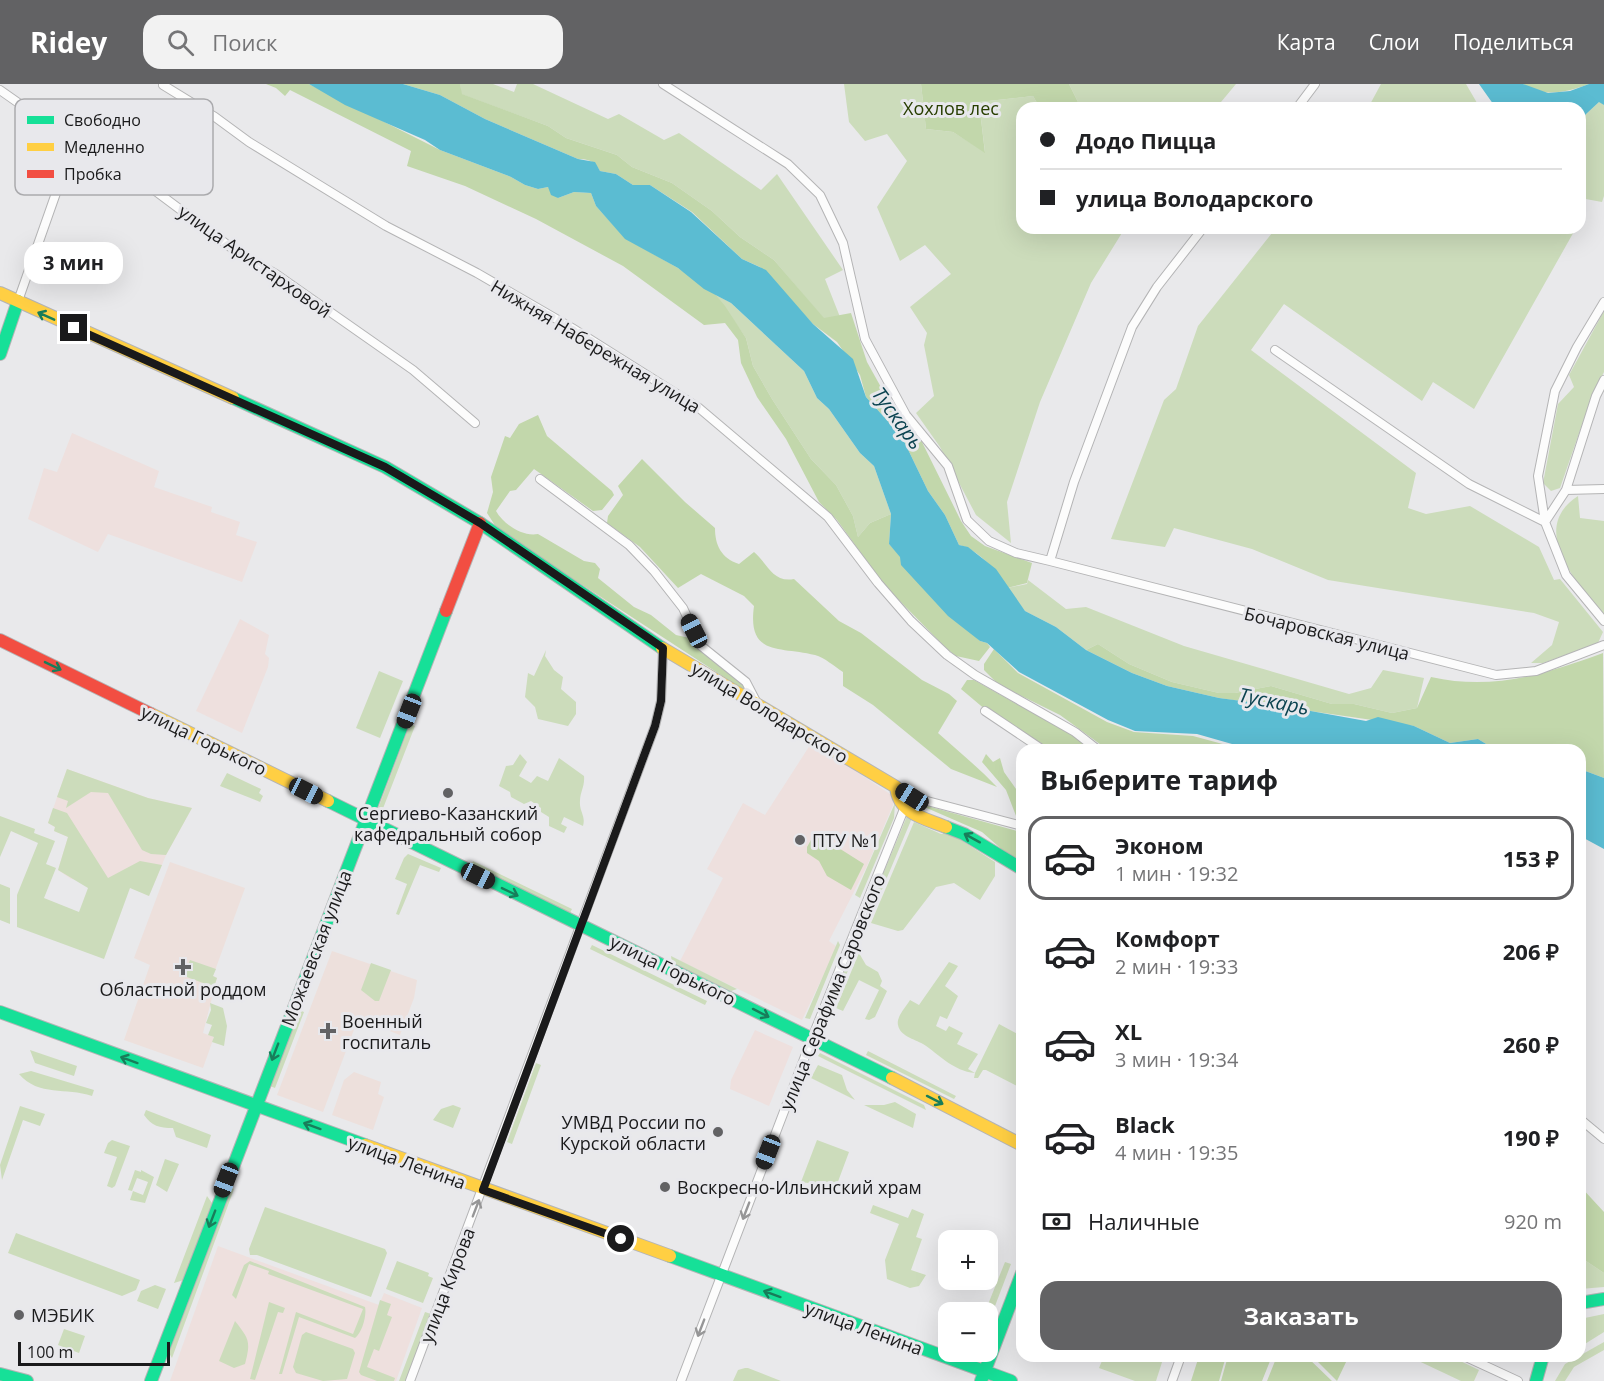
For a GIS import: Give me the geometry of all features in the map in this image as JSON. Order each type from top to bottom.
[{"type":"street","name":"Бочаровская улица","points":[[663,84],[788,164],[820,195],[843,243],[865,339],[906,415],[948,466],[967,520],[988,541],[1016,553],[1496,675],[1536,671],[1604,645]]},
{"type":"street","points":[[1302,102],[1315,84]]},
{"type":"street","name":"Нижняя Набережная улица","points":[[163,85],[186,99]]},
{"type":"street","name":"улица Аристарховой","points":[[0,90],[15,101]]},
{"type":"street","name":"Нижняя Набережная улица","points":[[213,116],[249,142],[376,220],[477,273],[572,328],[699,408],[828,517],[878,584],[946,655],[975,675],[1075,732],[1090,744]]},
{"type":"street","points":[[0,354],[55,195]]},
{"type":"street","name":"улица Аристарховой","points":[[161,195],[237,252],[276,274],[413,370],[475,423]]},
{"type":"street","points":[[1050,561],[1074,482],[1132,327],[1157,287],[1198,234]]},
{"type":"street","name":"улица Володарского","points":[[0,293],[385,467],[480,523],[663,648],[896,787]]},
{"type":"street","points":[[1604,302],[1577,346],[1555,391],[1539,476],[1545,522],[1566,575],[1604,621]]},
{"type":"street","points":[[1275,350],[1469,484],[1545,522]]},
{"type":"street","points":[[1545,522],[1566,490],[1596,396],[1604,380]]},
{"type":"street","points":[[540,479],[629,545],[654,571],[683,608],[700,645],[746,682],[759,707]]},
{"type":"street","points":[[1566,490],[1604,489]]},
{"type":"street","name":"Можаевская улица","points":[[151,1381],[480,523]]},
{"type":"street","name":"улица Горького","points":[[0,640],[812,1038],[1016,1141]]},
{"type":"street","name":"улица Кирова","points":[[410,1381],[582,927],[655,726],[663,676],[663,648]]},
{"type":"street","points":[[985,711],[1034,744]]},
{"type":"street","points":[[896,787],[897,797],[904,809],[964,834],[1016,865]]},
{"type":"street","points":[[896,787],[912,797],[1016,824]]},
{"type":"street","name":"улица Серафима Саровского","points":[[681,1381],[812,1038],[904,809]]},
{"type":"street","name":"улица Ленина","points":[[0,1012],[721,1275],[982,1377]]},
{"type":"street","points":[[1586,1124],[1604,1139]]},
{"type":"street","points":[[982,1377],[1016,1288]]},
{"type":"street","points":[[1586,1302],[1604,1299]]},
{"type":"street","points":[[1172,1381],[1179,1362]]},
{"type":"street","points":[[1477,1362],[1518,1381]]},
{"type":"street","points":[[1536,1381],[1541,1362]]},
{"type":"street","points":[[0,1374],[27,1381]]},
{"type":"street","points":[[982,1377],[1003,1381]]},
{"type":"street","points":[[982,1377],[1011,1381]]},
{"type":"shaded area","points":[[72,433],[159,471],[154,487],[212,507],[211,512],[240,522],[236,535],[257,542],[242,582],[108,534],[98,552],[28,519],[44,468],[57,472]]},
{"type":"shaded area","points":[[240,619],[269,635],[265,654],[269,658],[268,667],[242,733],[196,711]]},
{"type":"shaded area","name":"ПТУ №1","points":[[812,742],[896,798],[867,866],[829,941],[837,947],[802,1020],[680,961],[723,878],[707,869],[743,803],[765,815]]},
{"type":"shaded area","points":[[67,769],[148,798],[192,808],[166,855],[149,896],[125,885],[71,879],[58,870],[68,837],[54,831],[55,827],[48,823]]},
{"type":"shaded area","name":"Областной роддом","points":[[170,862],[245,888],[213,976],[217,978],[203,1033],[214,1037],[203,1068],[124,1040],[150,965],[134,958]]},
{"type":"shaded area","name":"Военный госпиталь","points":[[332,951],[417,980],[414,998],[400,1035],[358,1019],[323,1112],[277,1095]]},
{"type":"shaded area","points":[[755,1030],[793,1047],[769,1106],[730,1089],[731,1080]]},
{"type":"shaded area","points":[[354,1072],[381,1082],[378,1094],[384,1097],[373,1130],[332,1115],[344,1080]]},
{"type":"shaded area","points":[[218,1246],[379,1305],[384,1293],[422,1308],[396,1381],[170,1381]]},
{"type":"green space","points":[[266,84],[309,84],[440,150],[511,177],[525,185],[538,189],[548,187],[558,198],[574,192],[591,193],[596,206],[625,238],[678,268],[716,295],[746,338],[753,366],[772,399],[811,459],[836,485],[853,516],[858,537],[870,523],[891,514],[889,544],[980,641],[987,643],[990,647],[979,661],[956,656],[947,649],[884,585],[837,520],[819,502],[786,439],[757,397],[741,363],[738,340],[725,323],[704,325],[623,266],[536,219],[465,186],[407,166],[411,151],[290,90],[285,96],[276,88]]},
{"type":"green space","points":[[403,84],[460,84],[462,94],[548,126],[566,138],[617,155],[632,167],[672,183],[712,211],[740,237],[774,260],[824,318],[851,313],[867,362],[882,389],[920,438],[961,521],[971,536],[985,546],[1032,563],[1027,583],[1007,588],[987,562],[973,551],[959,545],[945,515],[928,491],[902,437],[866,397],[860,375],[837,342],[813,324],[760,267],[742,259],[692,212],[650,185],[633,185],[616,174],[600,171],[591,161],[578,159],[485,119],[440,95]]},
{"type":"green space","points":[[460,84],[493,84],[514,92],[517,84],[533,84],[608,119],[619,114],[664,140],[679,133],[761,190],[777,174],[843,270],[825,279],[840,317],[824,319],[774,260],[740,237],[712,211],[672,183],[632,167],[617,155],[566,138],[548,126],[461,94]]},
{"type":"green space","points":[[844,84],[921,84],[926,129],[953,132],[985,152],[979,102],[1033,96],[1036,102],[1016,102],[1016,234],[1121,234],[1091,283],[1040,402],[1007,502],[1011,543],[976,515],[940,447],[916,413],[934,396],[924,345],[927,333],[910,307],[951,274],[925,245],[900,261],[877,207],[907,161],[887,134],[865,141],[849,122]]},
{"type":"green space","name":"Хохлов лес","points":[[921,84],[1069,84],[1078,102],[1036,102],[1033,96],[979,102],[985,153],[953,132],[926,129]]},
{"type":"green space","points":[[1069,84],[1236,84],[1221,102],[1078,102]]},
{"type":"green space","points":[[1381,84],[1466,84],[1476,102],[1371,102]]},
{"type":"green space","points":[[1523,84],[1589,84],[1564,91],[1547,92]]},
{"type":"green space","points":[[1600,101],[1604,105],[1604,196],[1602,202],[1586,199],[1586,114]]},
{"type":"green space","points":[[1271,234],[1573,234],[1474,409],[1433,382],[1422,401],[1284,304],[1251,350],[1416,473],[1408,508],[1426,514],[1470,506],[1539,547],[1554,580],[1560,579],[1603,632],[1598,643],[1543,663],[1531,663],[1552,645],[1559,622],[1534,613],[1328,580],[1252,549],[1174,528],[1165,547],[1111,539],[1164,400],[1176,389],[1198,326]]},
{"type":"green space","points":[[716,295],[731,303],[804,371],[817,398],[829,409],[860,453],[874,466],[891,514],[870,523],[858,537],[853,516],[836,485],[811,459],[772,399],[753,366],[746,338]]},
{"type":"green space","points":[[1604,311],[1604,372],[1592,396],[1560,488],[1551,491],[1543,483],[1558,404],[1574,387],[1569,375]]},
{"type":"green space","points":[[538,415],[547,436],[614,495],[602,510],[593,511],[534,469],[516,490],[510,491],[496,511],[499,516],[520,532],[538,534],[584,561],[595,563],[600,569],[598,578],[634,607],[651,615],[676,635],[694,639],[705,654],[744,686],[750,694],[498,530],[487,513],[493,492],[491,477],[505,436],[510,438],[519,424]]},
{"type":"green space","points":[[642,459],[715,528],[720,550],[728,558],[739,564],[754,552],[771,572],[781,578],[794,579],[839,621],[861,633],[922,680],[949,694],[957,701],[938,733],[997,787],[951,769],[873,705],[843,686],[843,672],[826,660],[802,652],[778,649],[761,642],[753,622],[754,606],[744,596],[701,574],[678,588],[640,547],[607,523],[608,516],[623,495],[618,486]]},
{"type":"green space","points":[[1578,496],[1580,518],[1604,521],[1604,615],[1571,573],[1562,557],[1557,540],[1557,524],[1563,509]]},
{"type":"green space","points":[[1028,580],[1066,609],[1086,607],[1184,646],[1349,694],[1371,688],[1383,670],[1424,678],[1417,708],[1392,713],[1354,704],[1332,704],[1271,686],[1235,693],[1219,693],[1172,682],[1129,664],[1098,644],[1086,650],[1056,627],[1025,611],[1007,588],[1027,584]]},
{"type":"green space","points":[[1098,644],[1129,664],[1172,682],[1219,693],[1235,693],[1271,686],[1332,704],[1354,704],[1392,713],[1417,708],[1431,677],[1454,681],[1498,681],[1540,674],[1603,653],[1604,778],[1586,771],[1586,744],[1486,744],[1478,739],[1450,743],[1414,726],[1219,698],[1167,686],[1132,673],[1086,650]]},
{"type":"green space","points":[[994,649],[1018,673],[1107,722],[1134,732],[1193,736],[1223,744],[1100,744],[1060,715],[999,685],[984,670],[984,664]]},
{"type":"green space","points":[[546,650],[545,656],[554,670],[563,677],[561,689],[576,702],[576,714],[568,726],[538,719],[535,707],[525,697],[528,673],[534,676]]},
{"type":"green space","points":[[379,671],[403,681],[380,738],[356,728]]},
{"type":"green space","points":[[967,680],[974,680],[1084,744],[1042,744],[993,716],[961,689]]},
{"type":"green space","points":[[410,724],[415,726],[382,811],[378,809]]},
{"type":"green space","points":[[520,754],[527,762],[519,776],[531,783],[537,776],[548,781],[559,758],[584,776],[580,801],[584,819],[583,826],[564,817],[561,824],[567,827],[564,833],[549,826],[549,817],[541,812],[541,808],[531,801],[524,804],[511,797],[510,792],[499,786],[506,766],[513,765]]},
{"type":"green space","points":[[986,754],[993,762],[1000,758],[1004,772],[1016,789],[1016,816],[1006,790],[982,762]]},
{"type":"green space","points":[[67,769],[148,798],[192,808],[166,855],[151,854],[142,850],[108,793],[91,792],[66,808],[68,801],[57,797]]},
{"type":"green space","points":[[227,773],[261,789],[259,793],[263,796],[260,802],[220,786]]},
{"type":"green space","points":[[913,802],[1016,831],[1016,862],[982,832]]},
{"type":"green space","points":[[895,803],[894,818],[860,898],[855,895]]},
{"type":"green space","points":[[53,808],[67,813],[108,878],[140,861],[162,865],[149,896],[130,888],[104,959],[17,927],[17,895],[38,843],[11,831],[0,857],[0,816],[35,829],[34,833],[55,841],[46,864],[56,868],[44,898],[79,912],[88,888],[58,870],[68,837],[54,831],[55,827],[48,823]]},
{"type":"green space","points":[[907,816],[912,818],[826,1023],[822,1021]]},
{"type":"green space","points":[[914,822],[941,834],[950,833],[995,862],[995,876],[980,900],[954,883],[936,887],[903,930],[898,931],[871,923]]},
{"type":"green space","points":[[815,833],[864,864],[851,890],[827,876],[819,861],[807,853],[807,847]]},
{"type":"green space","points":[[408,854],[441,868],[439,872],[420,865],[399,915],[396,914],[407,884],[395,879]]},
{"type":"green space","points":[[473,861],[572,909],[569,915],[471,866]]},
{"type":"green space","points":[[0,884],[10,888],[10,924],[0,920]]},
{"type":"green space","points":[[838,941],[840,945],[810,1019],[805,1018]]},
{"type":"green space","points":[[592,945],[707,1001],[705,1005],[590,949]]},
{"type":"green space","points":[[859,953],[866,965],[878,972],[882,981],[880,986],[887,991],[875,1017],[869,1020],[865,1019],[879,990],[859,980],[843,1011],[836,1008]]},
{"type":"green space","points":[[671,956],[737,989],[731,991],[672,963]]},
{"type":"green space","points":[[190,960],[216,969],[213,976],[217,978],[214,987],[184,976]]},
{"type":"green space","points":[[949,962],[958,966],[945,986],[958,996],[947,1019],[940,1016],[936,1026],[946,1031],[949,1026],[963,1033],[957,1044],[978,1054],[968,1069],[975,1073],[953,1066],[923,1044],[904,1035],[898,1025],[900,1015],[910,1000],[919,1005]]},
{"type":"green space","points":[[371,963],[391,970],[379,1001],[375,1001],[361,990]]},
{"type":"green space","points":[[210,1003],[223,1008],[227,1026],[224,1046],[212,1042],[214,1037],[208,1035],[212,1025],[206,1023],[211,1010]]},
{"type":"green space","points":[[299,1010],[304,1012],[275,1088],[270,1086]]},
{"type":"green space","points":[[999,1024],[1016,1033],[1016,1085],[986,1070],[983,1070],[978,1078],[974,1078]]},
{"type":"green space","points":[[30,1050],[77,1066],[74,1076],[35,1063]]},
{"type":"green space","points":[[868,1051],[956,1096],[954,1099],[866,1055]]},
{"type":"green space","points":[[820,1053],[924,1105],[926,1110],[818,1056]]},
{"type":"green space","points":[[536,1063],[541,1065],[512,1144],[507,1142]]},
{"type":"green space","points":[[818,1065],[842,1075],[847,1090],[855,1100],[811,1078]]},
{"type":"green space","points":[[31,1071],[94,1090],[92,1096],[44,1089],[35,1086],[19,1074]]},
{"type":"green space","points":[[895,1102],[916,1114],[913,1128],[864,1105],[884,1105]]},
{"type":"green space","points":[[453,1105],[461,1108],[453,1128],[433,1120],[441,1109]]},
{"type":"green space","points":[[20,1106],[45,1114],[40,1126],[23,1120],[2,1180],[0,1165]]},
{"type":"green space","points":[[146,1110],[211,1135],[207,1148],[176,1137],[173,1128],[153,1124],[144,1115]]},
{"type":"green space","points":[[112,1140],[130,1146],[115,1186],[112,1188],[107,1186],[117,1157],[104,1153],[108,1143]]},
{"type":"green space","points":[[817,1140],[849,1152],[836,1187],[801,1182]]},
{"type":"green space","points":[[165,1159],[179,1164],[167,1192],[156,1185]]},
{"type":"green space","points":[[135,1170],[141,1172],[141,1170],[154,1177],[145,1203],[130,1200],[133,1191],[143,1195],[148,1182],[137,1178],[132,1191],[128,1190]]},
{"type":"green space","points":[[232,1188],[234,1189],[172,1358],[169,1353]]},
{"type":"green space","points":[[1586,1192],[1604,1212],[1604,1273],[1586,1261]]},
{"type":"green space","points":[[207,1196],[212,1203],[184,1280],[174,1283]]},
{"type":"green space","points":[[873,1205],[908,1218],[912,1209],[924,1214],[916,1237],[922,1239],[911,1270],[926,1275],[919,1286],[910,1288],[887,1279],[885,1260],[899,1224],[870,1213]]},
{"type":"green space","points":[[265,1207],[385,1249],[387,1253],[371,1297],[257,1255],[250,1255],[249,1249]]},
{"type":"green space","points":[[16,1233],[140,1280],[136,1290],[122,1296],[8,1253]]},
{"type":"green space","points":[[250,1261],[365,1307],[365,1319],[360,1332],[355,1338],[299,1317],[282,1374],[279,1374],[296,1312],[353,1334],[363,1309],[268,1274],[269,1271],[249,1264],[236,1299],[232,1295],[244,1265]]},
{"type":"green space","points":[[397,1261],[429,1273],[428,1276],[433,1278],[423,1303],[386,1289]]},
{"type":"green space","points":[[1586,1261],[1604,1273],[1604,1287],[1586,1288]]},
{"type":"green space","points":[[1005,1262],[1011,1264],[997,1302],[989,1302],[994,1290],[998,1290],[998,1280]]},
{"type":"green space","points":[[155,1285],[166,1289],[158,1309],[137,1301],[141,1291]]},
{"type":"green space","points":[[380,1300],[391,1304],[387,1315],[392,1317],[379,1351],[374,1349],[367,1367],[395,1378],[394,1381],[377,1381],[359,1372]]},
{"type":"green space","points":[[269,1302],[285,1308],[283,1313],[278,1312],[255,1380],[250,1379]]},
{"type":"green space","points":[[425,1312],[431,1314],[406,1381],[399,1381]]},
{"type":"green space","points":[[1604,1314],[1604,1332],[1586,1343],[1586,1318]]},
{"type":"green space","points":[[235,1321],[246,1336],[248,1350],[245,1364],[234,1368],[219,1361]]},
{"type":"green space","points":[[64,1329],[85,1336],[79,1353],[58,1345]]},
{"type":"green space","points":[[306,1332],[353,1349],[355,1353],[347,1379],[323,1381],[296,1373],[293,1367],[302,1335]]},
{"type":"green space","points":[[1604,1342],[1604,1350],[1586,1360],[1586,1352]]},
{"type":"green space","points":[[1102,1362],[1162,1362],[1156,1381],[1135,1381],[1099,1368]]},
{"type":"green space","points":[[1197,1362],[1224,1362],[1219,1381],[1191,1381]]},
{"type":"green space","points":[[1226,1362],[1270,1362],[1262,1381],[1221,1381]]},
{"type":"green space","points":[[1275,1362],[1312,1362],[1332,1381],[1267,1381]]},
{"type":"green space","points":[[1318,1362],[1346,1362],[1337,1381]]},
{"type":"green space","points":[[1421,1362],[1462,1362],[1479,1370],[1474,1381],[1461,1381]]},
{"type":"green space","points":[[1583,1362],[1574,1367],[1565,1381],[1555,1381],[1565,1364]]},
{"type":"green space","points":[[745,1368],[781,1381],[733,1381],[738,1370]]},
{"type":"water","points":[[309,84],[403,84],[440,95],[485,119],[578,159],[595,162],[600,171],[616,174],[633,185],[650,185],[691,212],[742,259],[766,270],[813,324],[853,359],[866,397],[902,437],[928,491],[945,515],[959,545],[968,547],[996,569],[1025,611],[1056,627],[1086,650],[1132,673],[1167,686],[1219,698],[1366,721],[1378,717],[1414,726],[1450,743],[1478,739],[1486,744],[1232,744],[1197,734],[1135,731],[1108,720],[1019,672],[987,643],[980,641],[948,616],[901,565],[900,557],[889,544],[891,514],[874,466],[860,453],[829,409],[817,398],[804,371],[731,303],[704,289],[678,268],[625,239],[596,206],[591,193],[574,192],[558,198],[551,195],[548,187],[538,189],[525,185],[511,177],[440,150],[425,140],[345,105]]},
{"type":"water","points":[[1479,84],[1523,84],[1548,93],[1570,91],[1589,84],[1604,84],[1604,105],[1599,102],[1586,114],[1586,102],[1492,102]]},
{"type":"water","points":[[1586,771],[1604,778],[1604,849],[1586,839]]},
{"type":"traffic: fast","points":[[0,354],[18,301]]},
{"type":"traffic: fast","points":[[233,398],[385,467],[480,523],[662,648]]},
{"type":"traffic: fast","points":[[151,1381],[446,611]]},
{"type":"traffic: fast","points":[[328,801],[892,1078]]},
{"type":"traffic: fast","points":[[946,827],[964,834],[1016,865]]},
{"type":"traffic: fast","points":[[0,1012],[365,1145]]},
{"type":"traffic: fast","points":[[670,1256],[1011,1381]]},
{"type":"traffic: fast","points":[[981,1381],[1016,1289]]},
{"type":"traffic: fast","points":[[1586,1302],[1604,1299]]},
{"type":"traffic: fast","points":[[1536,1381],[1541,1362]]},
{"type":"traffic: fast","points":[[0,1374],[27,1381]]},
{"type":"traffic: slow","points":[[0,293],[233,398]]},
{"type":"traffic: slow","points":[[662,648],[896,787],[898,796],[907,809],[921,818],[946,827]]},
{"type":"traffic: slow","points":[[151,714],[328,801]]},
{"type":"traffic: slow","points":[[892,1078],[1016,1142]]},
{"type":"traffic: slow","points":[[365,1145],[670,1256]]},
{"type":"traffic: jam","points":[[446,611],[480,523]]},
{"type":"traffic: jam","points":[[0,640],[151,714]]},
{"type":"place","name":"Сергиево-Казанский кафедральный собор","points":[[448,793]]},
{"type":"place","name":"ПТУ №1","points":[[800,840]]},
{"type":"place","name":"Областной роддом","points":[[183,967]]},
{"type":"place","name":"Военный госпиталь","points":[[328,1031]]},
{"type":"place","name":"УМВД России по Курской области","points":[[718,1132]]},
{"type":"place","name":"Воскресно-Ильинский храм","points":[[665,1187]]},
{"type":"place","name":"МЭБИК","points":[[19,1315]]},
{"type":"route","points":[[74,328],[262,410],[385,467],[480,523],[652,638],[663,648],[661,701],[655,726],[483,1190],[621,1239]]},
{"type":"water label","name":"Тускарь","points":[[898,418]]},
{"type":"water label","name":"Тускарь","points":[[1274,701]]}]
